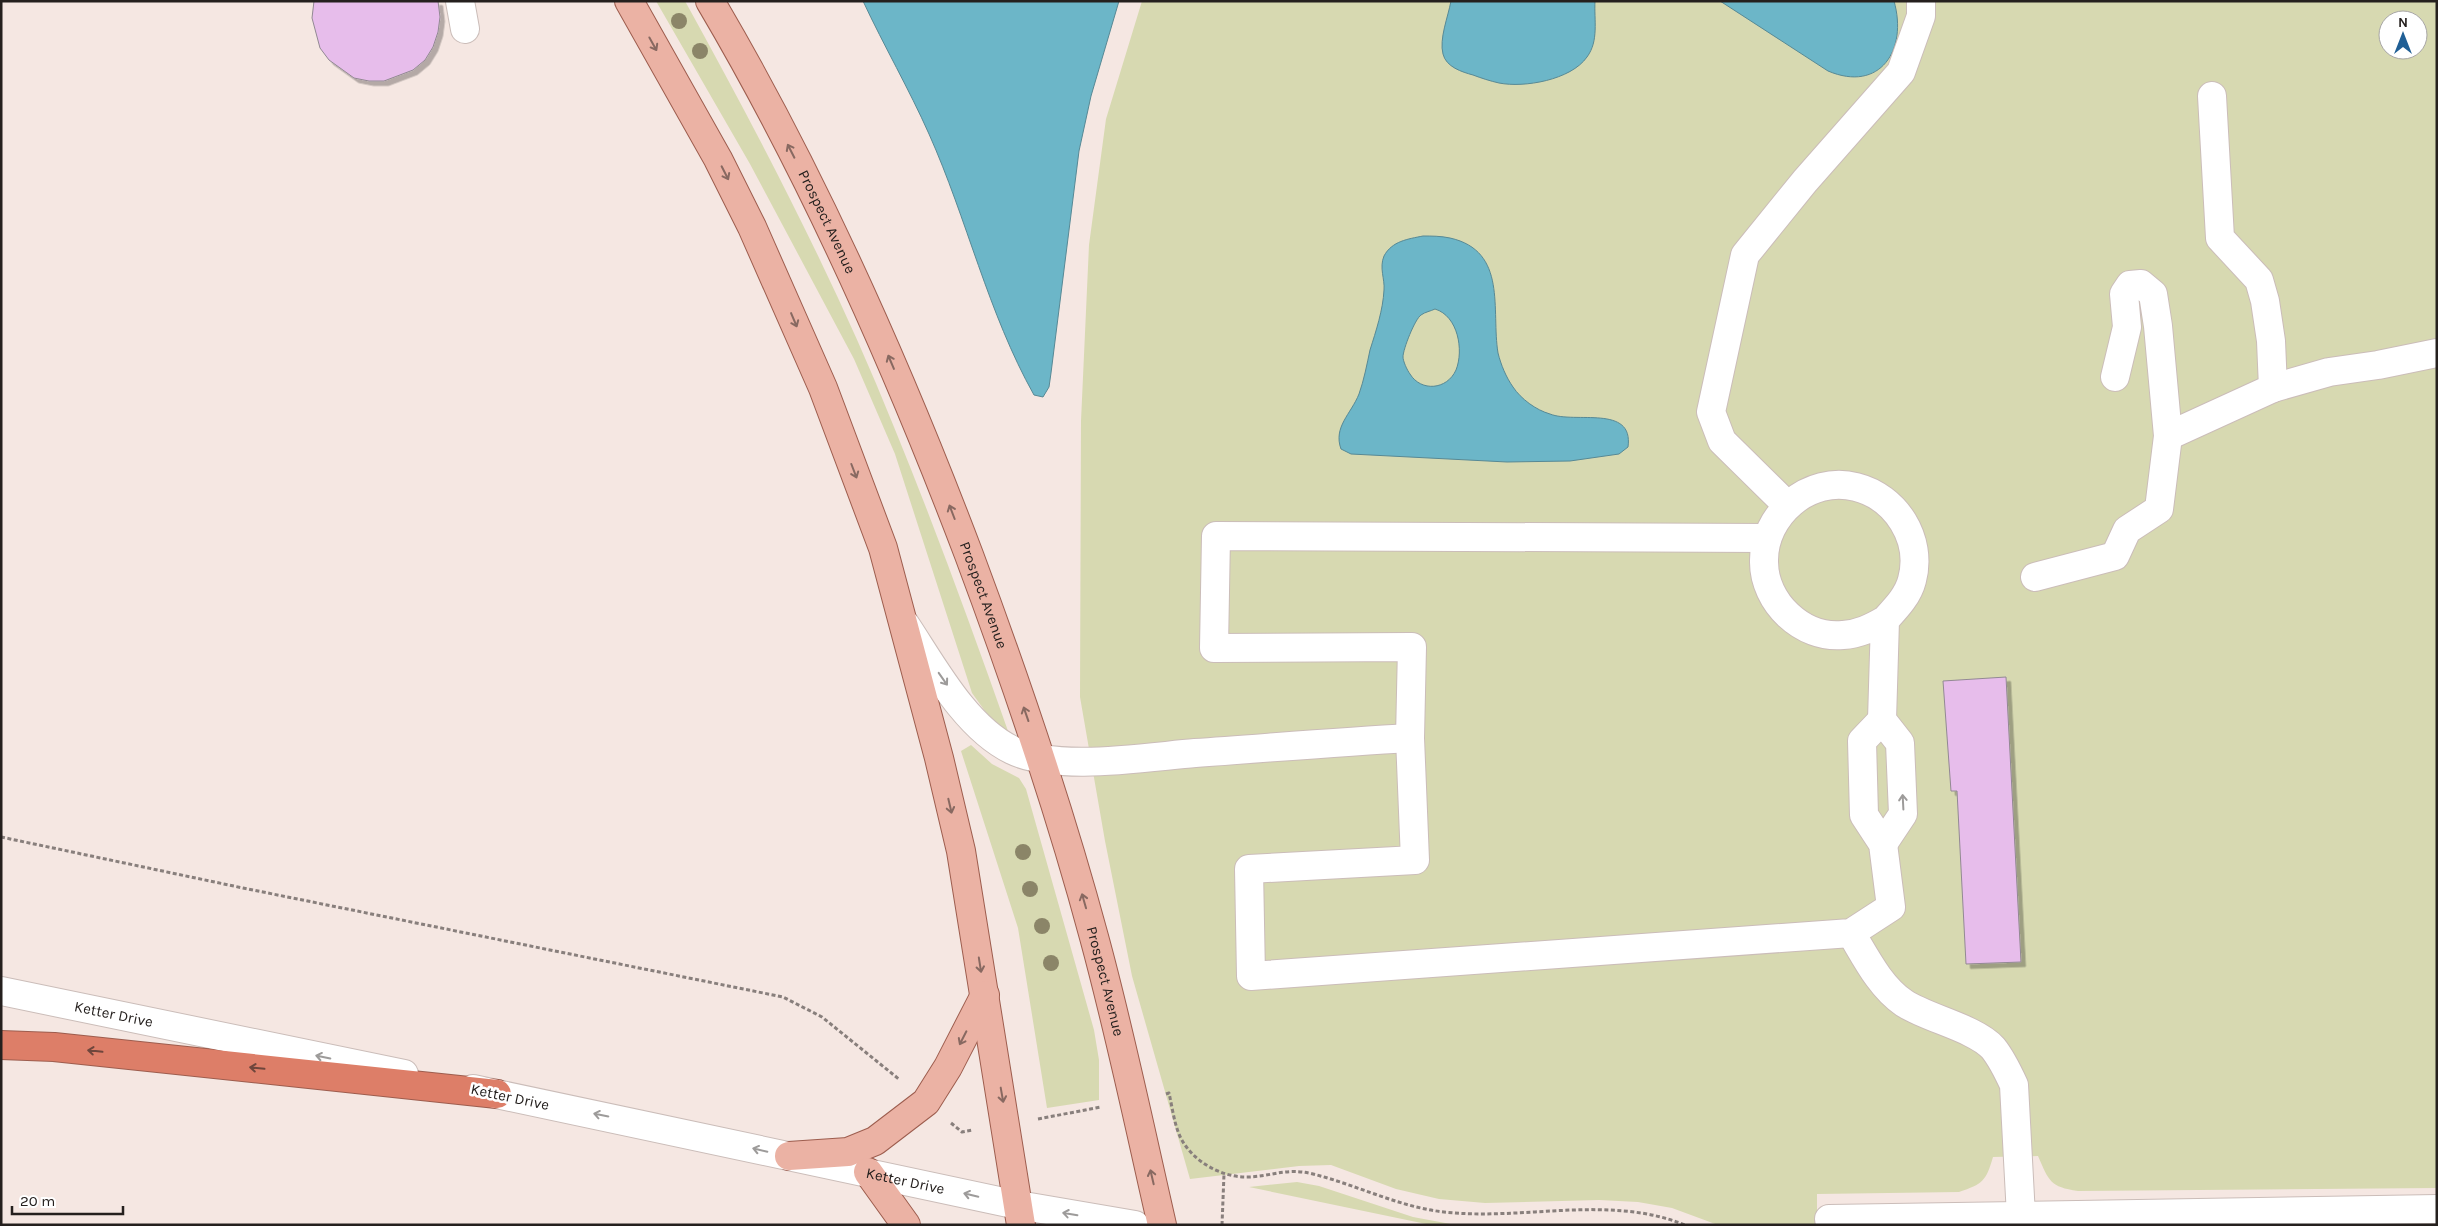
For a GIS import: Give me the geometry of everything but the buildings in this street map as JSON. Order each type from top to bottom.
[{"type":"highway","points":[[1,1045],[54,1047],[497,1094]]},
{"type":"main road","points":[[629,1],[718,159],[752,227],[823,388],[883,548],[905,624],[961,852],[1020,1215]]},
{"type":"main road","name":"Prospect Avenue","points":[[710,1],[784,137],[854,278],[942,485],[1003,646],[1042,760],[1094,938],[1162,1225]]},
{"type":"main road","points":[[789,1156],[848,1152],[875,1141],[926,1102],[948,1067],[985,995]]},
{"type":"main road","points":[[868,1172],[906,1225]]},
{"type":"street","points":[[460,1],[465,29]]},
{"type":"street","points":[[1788,505],[1722,441],[1711,412],[1744,255],[1804,181],[1900,72],[1921,16],[1921,1]]},
{"type":"street","points":[[2212,96],[2220,238],[2259,280],[2265,301],[2271,340],[2273,388]]},
{"type":"street","points":[[2035,578],[2115,556],[2127,530],[2158,509],[2168,436],[2158,326],[2153,294],[2142,284],[2130,285],[2124,294],[2127,327],[2115,377]]},
{"type":"street","points":[[2168,436],[2273,388],[2329,372],[2378,365],[2437,353]]},
{"type":"street","points":[[1831,485],[1855,486],[1878,496],[1897,511],[1909,532],[1914,556],[1912,580],[1902,602],[1885,620],[1864,631],[1842,636],[1818,632],[1796,623],[1779,606],[1768,586],[1764,562],[1767,538],[1775,520],[1788,505],[1808,492],[1831,485]]},
{"type":"street","points":[[1767,538],[1216,536],[1214,648],[1412,647],[1410,738],[1415,860],[1249,869],[1251,976],[1851,932],[1891,907],[1882,844],[1864,815],[1862,741],[1882,720]]},
{"type":"street","points":[[1882,844],[1903,814],[1900,743],[1882,720],[1885,620]]},
{"type":"street","points":[[905,624],[968,715],[989,735],[1012,750],[1042,760],[1112,759],[1410,738]]},
{"type":"street","points":[[1851,932],[1878,976],[1903,1003],[1964,1030],[1992,1046],[2005,1065],[2014,1085],[2021,1216]]},
{"type":"street","name":"Ketter Drive","points":[[1,991],[122,1014],[868,1172],[1020,1215],[1135,1225]]},
{"type":"street","points":[[1829,1219],[2437,1209]]},
{"type":"path","points":[[1,837],[783,997],[822,1017],[902,1082]]},
{"type":"path","points":[[1162,1095],[1170,1093],[1179,1134],[1193,1155],[1224,1174],[1246,1177],[1286,1170],[1313,1174],[1399,1202],[1444,1212],[1492,1214],[1621,1210],[1664,1216],[1685,1225]]},
{"type":"path","points":[[1048,1117],[1100,1108]]},
{"type":"path","points":[[950,1122],[962,1132],[976,1130]]},
{"type":"path","points":[[1222,1225],[1224,1174]]},
{"type":"green space","points":[[656,1],[685,1],[769,158],[822,264],[871,372],[909,465],[953,578],[1008,731],[1005,732],[995,725],[972,693],[895,454],[854,359],[750,164]]},
{"type":"green space","points":[[1142,1],[2437,1],[2437,1188],[2078,1191],[2056,1185],[2048,1177],[2038,1156],[1993,1157],[1985,1177],[1973,1187],[1959,1192],[1817,1194],[1817,1225],[1718,1225],[1672,1208],[1638,1202],[1599,1200],[1485,1203],[1439,1199],[1396,1189],[1331,1165],[1299,1166],[1190,1179],[1132,976],[1105,841],[1080,697],[1081,421],[1089,245],[1106,119]]},
{"type":"green space","points":[[971,745],[992,764],[1019,778],[1026,789],[1094,1030],[1099,1060],[1099,1100],[1047,1108],[1018,928],[961,751]]},
{"type":"green space","points":[[1297,1182],[1319,1186],[1413,1217],[1456,1225],[1431,1225],[1249,1187]]},
{"type":"water","points":[[863,1],[1119,1],[1091,96],[1079,151],[1049,387],[1043,397],[1034,395],[1018,364],[991,299],[943,166]]},
{"type":"water","points":[[1451,1],[1595,1],[1595,37],[1591,51],[1580,65],[1570,71],[1559,77],[1534,83],[1499,83],[1459,70],[1447,62],[1442,48],[1444,28]]},
{"type":"water","points":[[1720,1],[1894,1],[1897,36],[1893,50],[1886,63],[1875,71],[1862,76],[1846,76],[1828,71]]},
{"type":"water","points":[[1423,236],[1450,238],[1468,245],[1481,255],[1489,269],[1493,284],[1499,357],[1508,379],[1520,396],[1534,407],[1561,417],[1613,420],[1622,425],[1627,434],[1628,447],[1619,454],[1570,461],[1507,462],[1351,454],[1341,449],[1339,434],[1341,427],[1359,394],[1381,313],[1384,290],[1382,265],[1384,256],[1396,244]],"holes":[[[1435,309],[1443,313],[1454,326],[1457,335],[1459,344],[1458,362],[1456,370],[1447,382],[1440,385],[1427,386],[1415,380],[1410,374],[1403,357],[1407,341],[1421,315]]]}]
